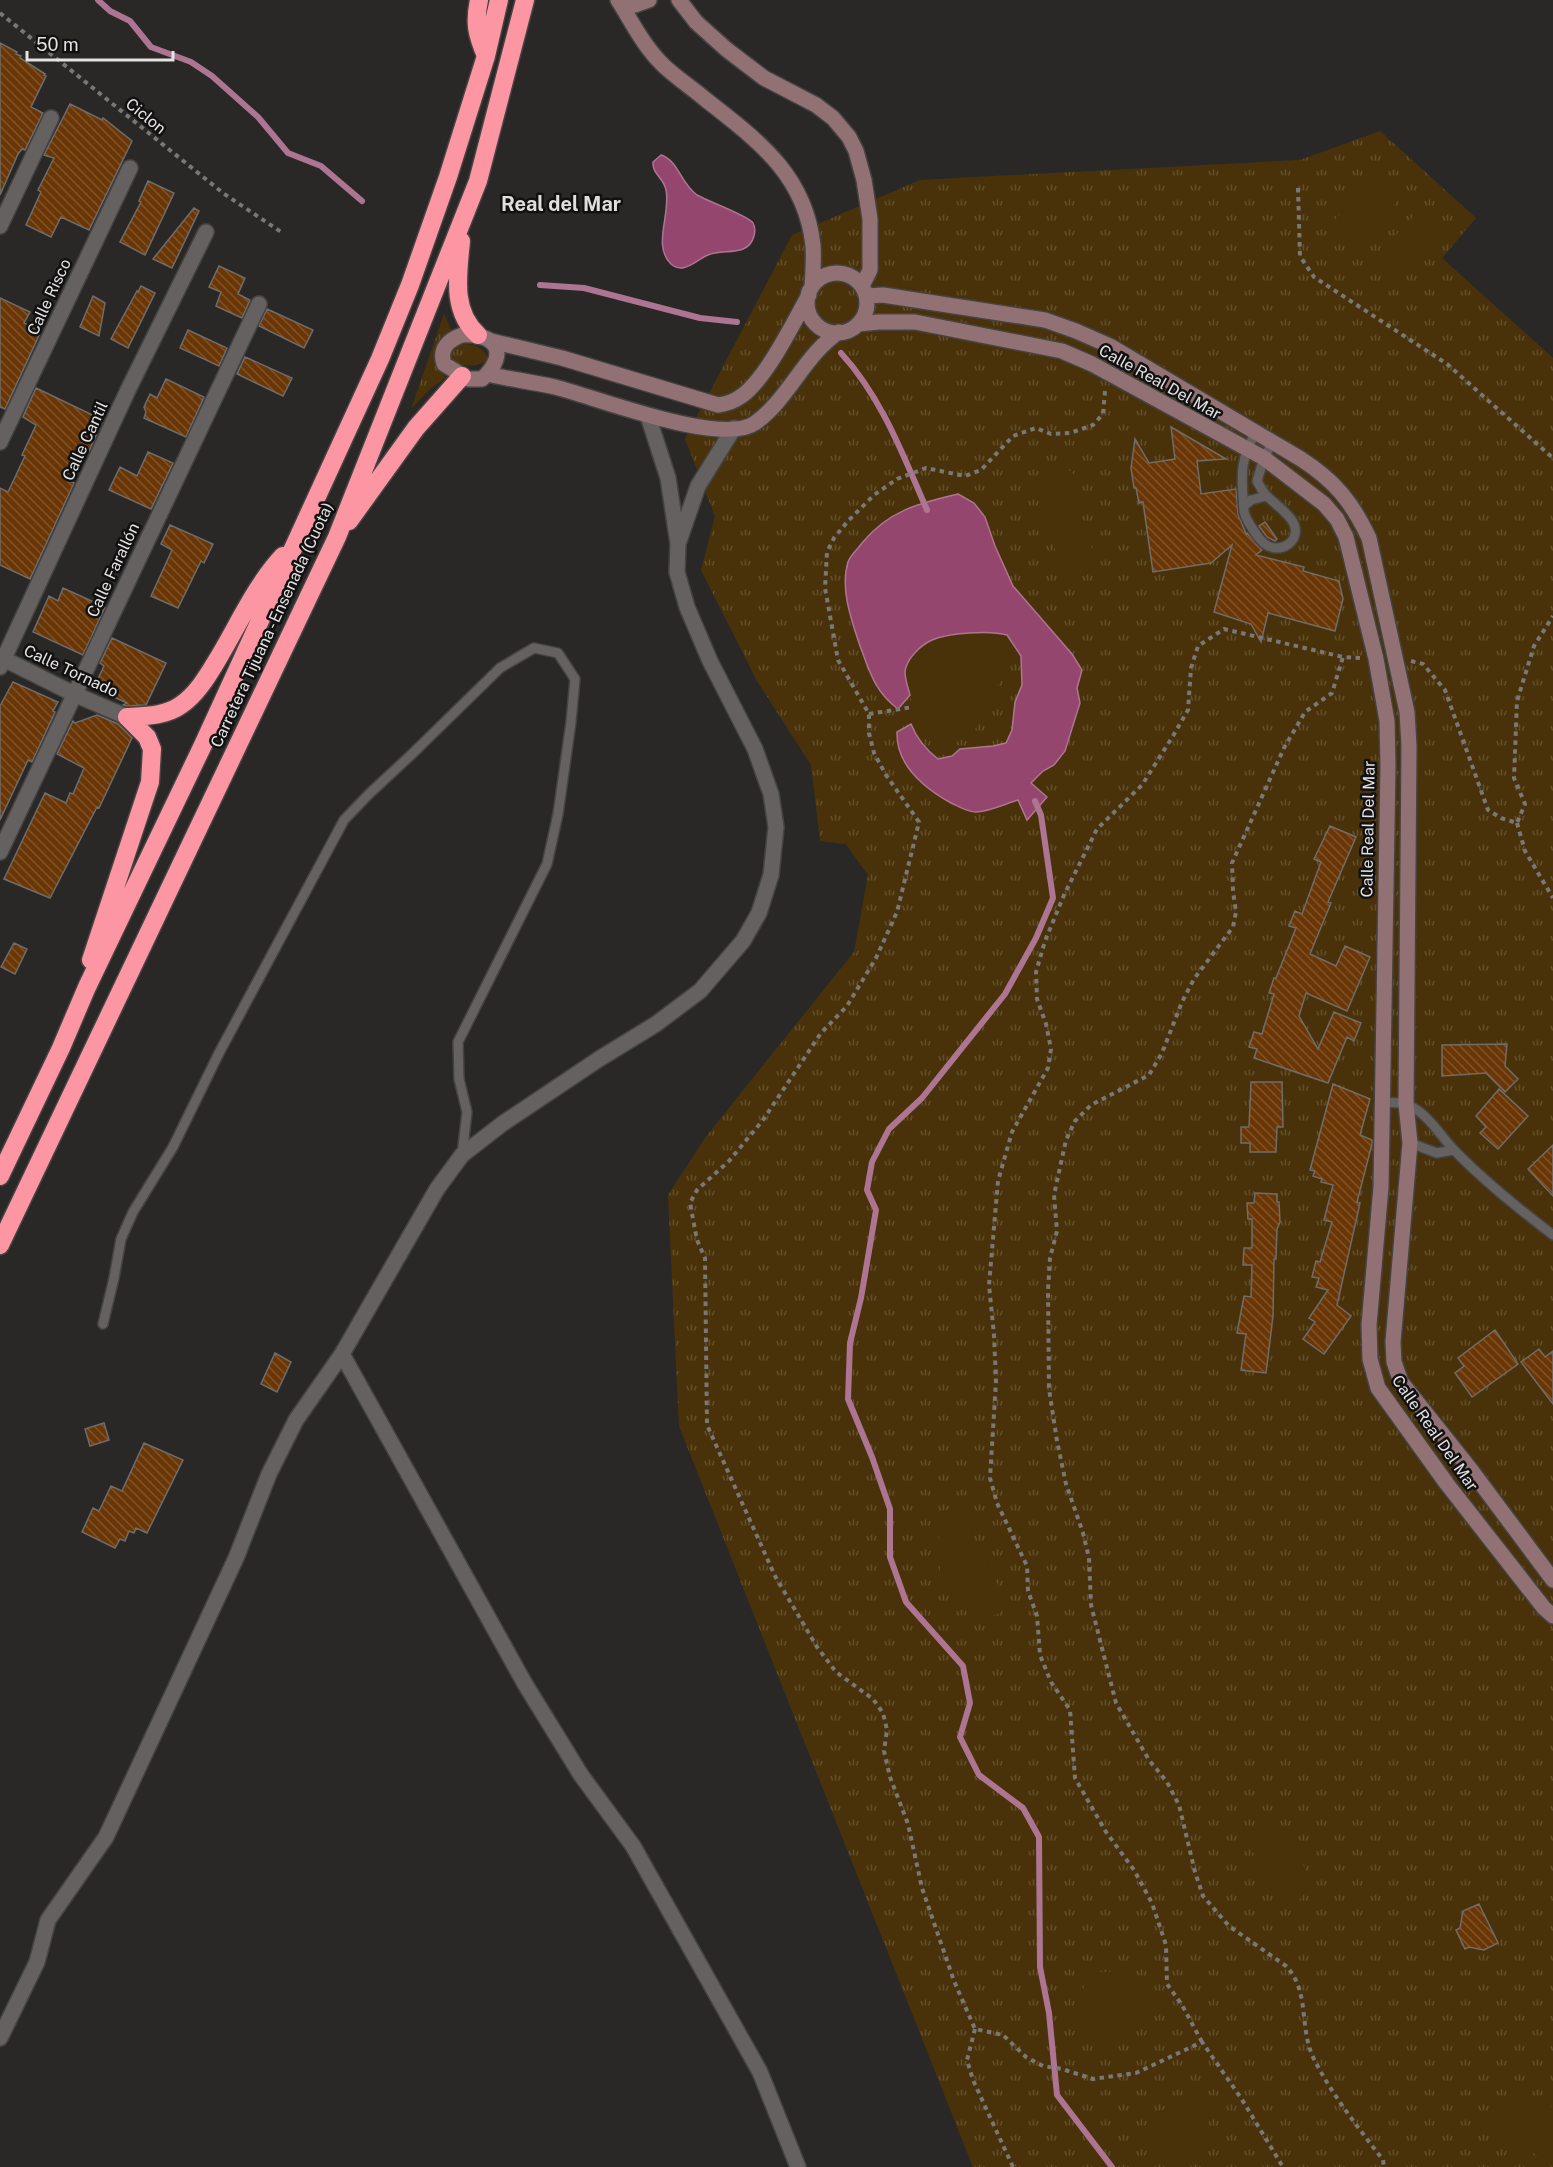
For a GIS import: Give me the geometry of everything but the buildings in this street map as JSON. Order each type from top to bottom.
[{"type":"highway","points":[[479,0],[476,15],[478,36],[486,56]]},
{"type":"highway","name":"Carretera Tijuana - Ensenada (Cuota)","points":[[0,1176],[61,1048],[87,987],[203,745],[380,359],[410,285],[448,177],[486,56],[499,0]]},
{"type":"highway","name":"Carretera Tijuana - Ensenada (Cuota)","points":[[0,1245],[337,537],[462,225],[486,153],[525,0]]},
{"type":"highway","points":[[462,225],[459,268],[460,306],[465,320],[484,338]]},
{"type":"highway","points":[[337,537],[416,428],[462,376]]},
{"type":"highway","points":[[127,717],[152,716],[176,709],[185,703],[206,678],[270,570],[295,543]]},
{"type":"highway","points":[[87,987],[90,964],[98,936],[150,782],[152,749],[147,736],[127,717]]},
{"type":"street","points":[[618,0],[635,5],[649,0]]},
{"type":"street","points":[[484,338],[497,351],[498,357],[495,366],[482,379],[474,380],[462,376],[444,364],[443,350],[447,343],[462,335],[484,338],[562,358],[718,405],[734,401],[751,388],[780,347],[810,291],[818,279],[836,273],[846,274],[855,279],[864,291],[867,306],[864,316],[849,330],[839,332],[830,332],[814,321],[809,314],[810,291],[813,246],[801,199],[788,175],[772,155],[744,129],[664,66],[640,37],[618,0]]},
{"type":"street","points":[[680,0],[696,22],[726,49],[764,78],[816,105],[833,118],[849,137],[856,151],[864,180],[870,219],[870,270],[864,291]]},
{"type":"street","points":[[0,226],[51,118]]},
{"type":"street","name":"Calle Risco","points":[[0,442],[130,168]]},
{"type":"street","name":"Calle Cantil","points":[[1,661],[128,390],[206,232]]},
{"type":"street","name":"Calle Real Del Mar","points":[[864,291],[1045,320],[1110,346],[1273,441],[1321,472],[1343,493],[1357,513],[1370,538],[1407,712],[1409,746],[1406,1104],[1410,1143],[1393,1342],[1394,1362],[1401,1382],[1471,1470],[1553,1580]]},
{"type":"street","name":"Calle Farallón","points":[[0,852],[259,304]]},
{"type":"street","points":[[940,327],[943,304]]},
{"type":"street","points":[[1000,339],[1004,314]]},
{"type":"street","name":"Calle Real Del Mar","points":[[858,324],[915,322],[1062,351],[1092,364],[1264,458],[1324,504],[1337,519],[1346,537],[1376,659],[1387,721],[1381,1187],[1369,1325],[1371,1359],[1378,1388],[1447,1484],[1550,1609]]},
{"type":"street","points":[[487,374],[554,387],[648,416],[695,427],[734,428],[753,425],[766,414],[825,342],[839,332]]},
{"type":"street","points":[[0,2038],[37,1962],[48,1920],[111,1827],[236,1558],[269,1474],[296,1420],[342,1354],[437,1189],[462,1155],[502,1124],[656,1024],[700,991],[742,941],[759,913],[771,875],[776,827],[771,794],[754,749],[710,661],[687,607],[677,572],[678,544],[668,478],[648,416]]},
{"type":"street","points":[[678,544],[698,486],[734,428]]},
{"type":"street","points":[[668,478],[677,483],[698,486]]},
{"type":"street","name":"Calle Tornado","points":[[1,661],[127,717]]},
{"type":"street","points":[[1381,1187],[1407,1187]]},
{"type":"street","points":[[342,1354],[525,1684],[581,1775],[633,1846],[760,2072],[798,2167]]},
{"type":"street","points":[[1447,1484],[1471,1470]]},
{"type":"lane","points":[[1256,432],[1246,449],[1241,471],[1246,518],[1265,544],[1276,548],[1286,548],[1295,536],[1294,525],[1276,503],[1267,496],[1257,481],[1264,458],[1273,441]]},
{"type":"lane","points":[[1244,506],[1251,500],[1267,496]]},
{"type":"lane","points":[[103,1324],[121,1239],[125,1230],[173,1147],[219,1053],[344,820],[500,668],[534,648],[558,653],[575,678],[561,791],[547,864],[458,1042],[459,1079],[467,1112],[462,1155]]},
{"type":"lane","points":[[1376,659],[1395,656]]},
{"type":"lane","points":[[1382,1102],[1406,1104],[1441,1133],[1453,1150],[1516,1207],[1553,1235]]},
{"type":"lane","points":[[1410,1143],[1421,1149],[1437,1153],[1453,1150]]},
{"type":"path","name":"Ciclon","points":[[0,13],[223,194],[282,232]]},
{"type":"path","points":[[1298,188],[1300,256],[1314,277],[1447,364],[1553,458]]},
{"type":"path","points":[[1013,2167],[973,2080],[967,2060],[975,2029],[954,1981],[922,1888],[908,1824],[890,1777],[884,1750],[887,1730],[883,1713],[873,1699],[836,1672],[817,1647],[776,1576],[707,1425],[705,1258],[692,1223],[690,1203],[697,1190],[729,1161],[763,1120],[821,1033],[847,1006],[876,957],[897,912],[919,822],[874,753],[869,733],[869,714],[838,660],[825,588],[826,552],[848,521],[874,495],[897,478],[926,468],[965,476],[981,470],[1013,436],[1036,428],[1051,434],[1070,433],[1093,425],[1103,414],[1105,372]]},
{"type":"path","points":[[1553,616],[1534,646],[1517,701],[1514,778],[1525,804],[1517,823],[1525,851],[1553,898]]},
{"type":"path","points":[[1282,2167],[1241,2098],[1202,2042],[1182,2005],[1167,1984],[1166,1945],[1152,1904],[1134,1870],[1106,1832],[1075,1778],[1070,1710],[1050,1682],[1040,1655],[1037,1616],[1028,1591],[1027,1566],[997,1503],[990,1478],[996,1381],[989,1285],[998,1181],[1012,1132],[1048,1068],[1051,1049],[1046,1024],[1037,999],[1035,972],[1045,941],[1096,829],[1142,784],[1188,710],[1191,668],[1198,646],[1224,629],[1343,657],[1376,659]]},
{"type":"path","points":[[1395,656],[1423,664],[1445,690],[1488,810],[1501,819],[1517,823]]},
{"type":"path","points":[[1343,657],[1332,693],[1305,712],[1284,748],[1232,863],[1236,912],[1233,927],[1194,979],[1182,1002],[1162,1053],[1149,1075],[1091,1105],[1075,1121],[1066,1140],[1054,1195],[1057,1231],[1049,1269],[1049,1389],[1066,1484],[1089,1558],[1091,1605],[1116,1703],[1149,1760],[1167,1782],[1179,1805],[1203,1896],[1229,1926],[1287,1966],[1294,1974],[1301,1992],[1305,2036],[1313,2057],[1344,2107],[1383,2160],[1384,2167]]},
{"type":"path","points":[[869,714],[913,707]]},
{"type":"path","points":[[975,2029],[1003,2035],[1026,2057],[1043,2066],[1062,2069],[1093,2079],[1136,2073],[1202,2042]]},
{"type":"green space","points":[[1380,131],[1476,218],[1442,258],[1553,358],[1553,2167],[973,2167],[679,1426],[668,1195],[705,1138],[854,952],[868,875],[846,844],[820,841],[811,765],[757,681],[701,570],[715,516],[685,439],[792,235],[920,180],[1300,160]]},
{"type":"green space","points":[[1380,171],[1404,194],[1356,245],[1332,223]]},
{"type":"green space","points":[[1422,207],[1446,229],[1398,281],[1374,259]]},
{"type":"green space","points":[[444,314],[451,330],[439,340],[434,352],[440,371],[446,378],[431,388],[411,409]]},
{"type":"green space","points":[[464,344],[478,347],[488,360],[468,366],[458,364],[451,357],[455,347]]},
{"type":"green space","points":[[1059,467],[1070,471],[1078,481],[1080,516],[1093,555],[1091,569],[1081,577],[1074,579],[1062,577],[1038,495],[1042,478]]},
{"type":"green space","points":[[992,632],[1007,635],[1013,654],[1007,675],[979,705],[977,726],[970,737],[956,742],[932,740],[918,724],[910,695],[905,670],[913,655],[932,640],[965,633]]},
{"type":"green space","points":[[958,1510],[968,1522],[980,1560],[999,1587],[1003,1596],[1003,1610],[998,1614],[988,1615],[969,1608],[956,1600],[943,1583],[940,1569],[939,1524],[943,1511]]},
{"type":"green space","points":[[1268,1831],[1275,1832],[1287,1841],[1308,1874],[1306,1889],[1300,1899],[1289,1902],[1275,1898],[1268,1878],[1250,1847],[1256,1836]]},
{"type":"green space","points":[[1101,1972],[1110,1972],[1146,1988],[1150,2008],[1146,2020],[1134,2031],[1114,2039],[1095,2041],[1087,2038],[1081,2032],[1079,2019],[1085,1985],[1087,1981]]},
{"type":"green space","points":[[1195,2097],[1204,2101],[1208,2108],[1208,2127],[1203,2138],[1187,2154],[1175,2158],[1161,2157],[1150,2142],[1147,2124],[1169,2106]]},
{"type":"green space","points":[[1503,2100],[1532,2100],[1553,2107],[1553,2159],[1547,2159],[1530,2151],[1495,2124],[1489,2113],[1490,2109],[1494,2104]]},
{"type":"shaded area","points":[[661,155],[672,162],[687,185],[697,195],[750,220],[755,228],[751,243],[741,250],[708,255],[690,266],[680,268],[671,264],[666,257],[662,239],[666,190],[653,166],[653,162]]},
{"type":"shaded area","points":[[958,494],[974,503],[985,517],[1013,586],[1072,654],[1082,670],[1077,688],[1080,703],[1065,751],[1054,765],[1043,771],[1031,783],[1047,797],[1027,820],[1018,800],[977,812],[951,803],[914,775],[901,755],[898,744],[897,732],[911,724],[922,743],[938,759],[952,756],[960,749],[1006,743],[1012,730],[1015,702],[1022,685],[1021,656],[1007,635],[1000,633],[958,634],[932,640],[923,645],[911,657],[906,667],[910,695],[898,709],[883,695],[873,679],[859,643],[848,603],[845,582],[848,562],[852,554],[872,532],[882,523],[905,510]]},
{"type":"waterway","points":[[98,0],[110,11],[130,21],[151,47],[191,62],[212,76],[258,117],[288,153],[321,166],[362,201]]},
{"type":"waterway","points":[[540,285],[584,288],[700,318],[737,322]]},
{"type":"waterway","points":[[841,353],[880,408],[927,510]]},
{"type":"waterway","points":[[1035,801],[1041,815],[1053,898],[1036,938],[1005,994],[922,1098],[889,1129],[872,1162],[867,1190],[876,1210],[861,1298],[850,1343],[848,1399],[890,1509],[890,1557],[906,1602],[963,1666],[970,1703],[960,1737],[979,1775],[1023,1808],[1039,1837],[1040,1967],[1049,2013],[1057,2095],[1112,2167]]},
{"type":"district","name":"Real del Mar","points":[[561,204]]}]
